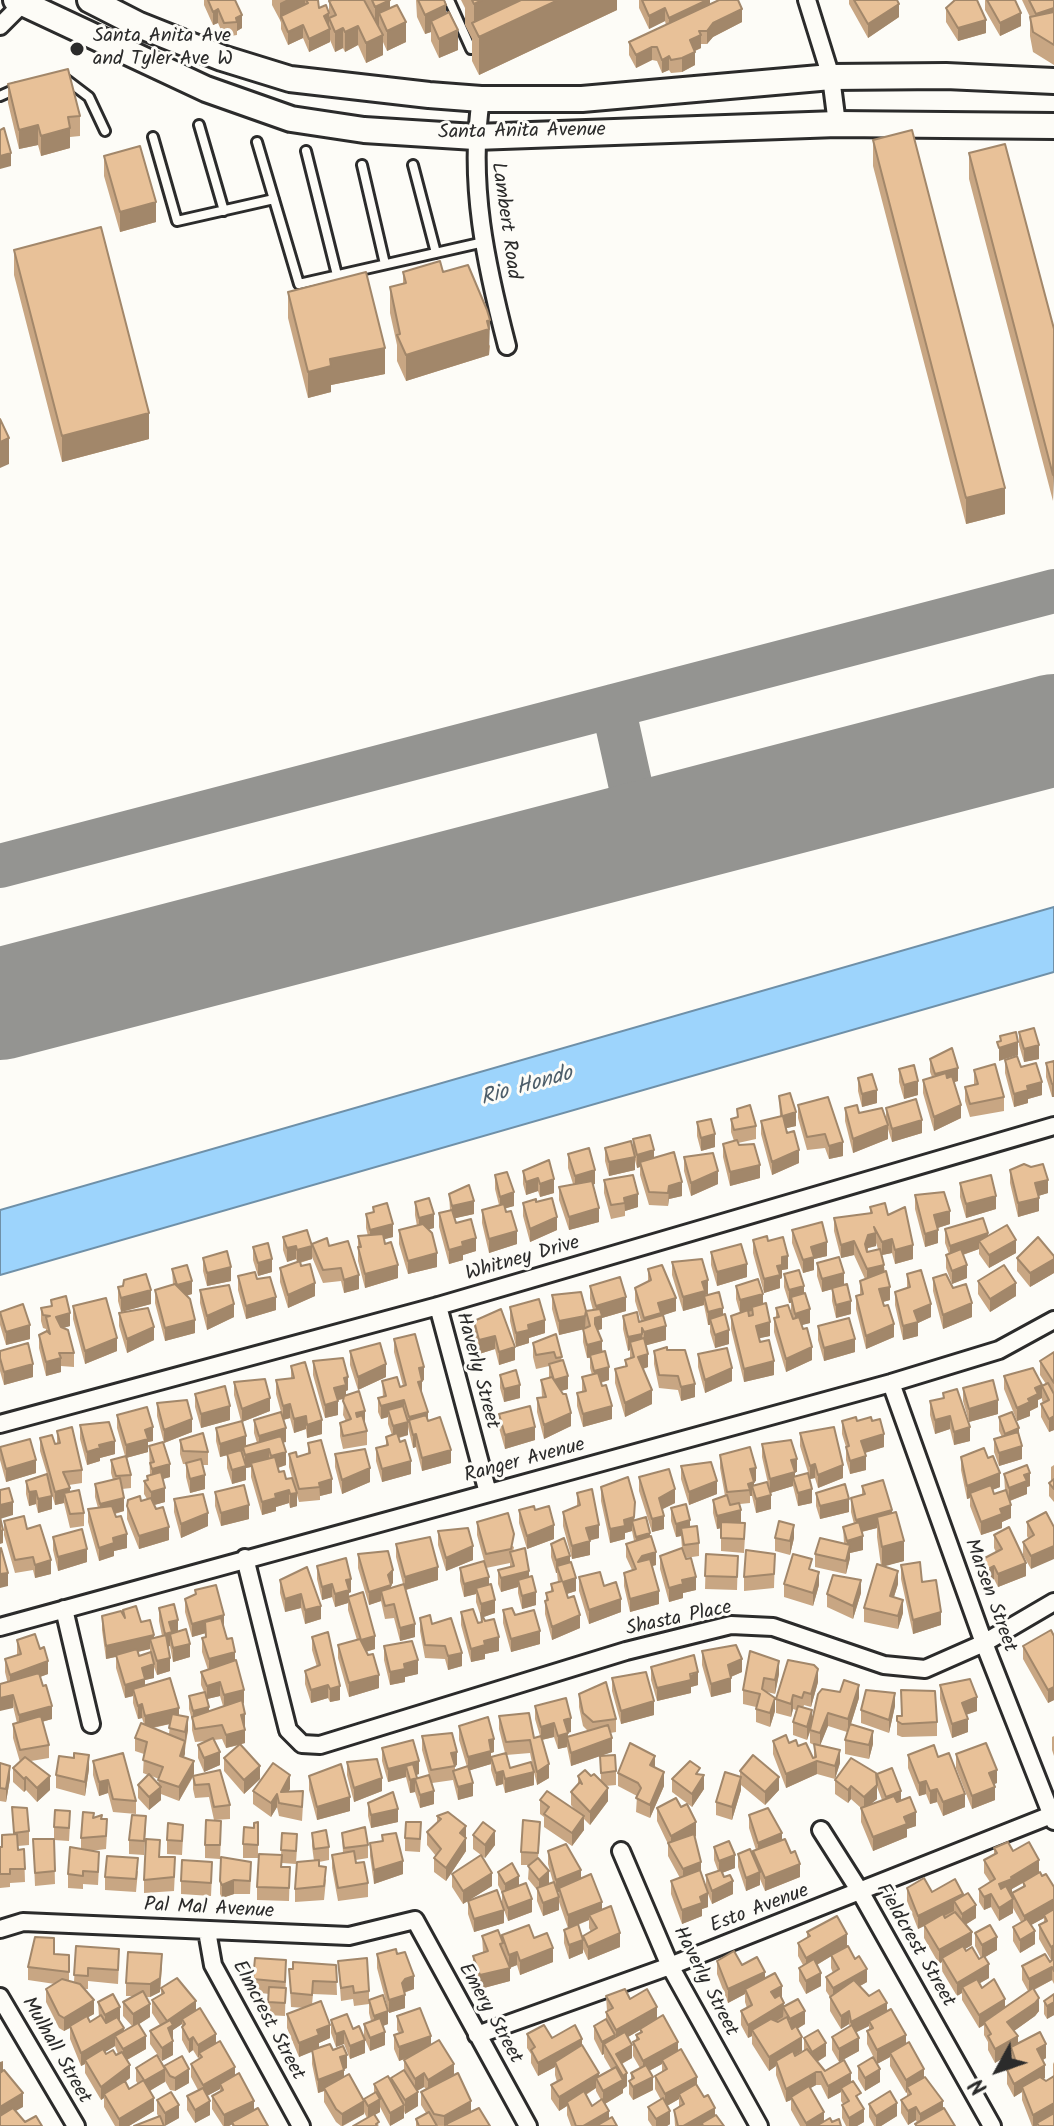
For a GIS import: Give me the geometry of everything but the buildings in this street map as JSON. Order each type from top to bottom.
[{"type":"main road","name":"Santa Anita Avenue","points":[[90,0],[139,25],[222,58],[290,79],[481,99],[582,99],[831,77],[946,76],[1054,81]]},
{"type":"main road","points":[[128,0],[139,25]]},
{"type":"main road","name":"Santa Anita Avenue","points":[[20,2],[206,89],[291,119],[364,130],[475,137],[837,124],[1054,126]]},
{"type":"street","points":[[807,0],[831,77],[837,124]]},
{"type":"street","points":[[0,26],[20,2]]},
{"type":"street","name":"Lambert Road","points":[[481,99],[475,137],[484,242],[507,346]]},
{"type":"street","name":"Whitney Drive","points":[[0,1424],[438,1306],[1054,1126]]},
{"type":"street","name":"Haverly Street","points":[[438,1306],[488,1493]]},
{"type":"street","name":"Ranger Avenue","points":[[0,1627],[891,1383],[999,1350],[1054,1320]]},
{"type":"street","name":"Marsen Street","points":[[891,1383],[984,1643],[1053,1817]]},
{"type":"street","name":"Shasta Place","points":[[245,1558],[288,1730],[302,1744],[320,1745],[626,1651],[731,1625],[773,1627],[884,1665],[925,1669],[984,1643],[1054,1602]]},
{"type":"street","points":[[64,1609],[91,1724]]},
{"type":"street","name":"Esto Avenue","points":[[477,2035],[670,1966],[861,1893],[939,1857],[1053,1817]]},
{"type":"street","name":"Fieldcrest Street","points":[[821,1830],[861,1893],[992,2126]]},
{"type":"street","name":"Haverly Street","points":[[621,1851],[670,1966],[759,2126]]},
{"type":"street","name":"Pal Mal Avenue","points":[[0,1929],[23,1922],[349,1936],[415,1920]]},
{"type":"street","name":"Emery Street","points":[[415,1920],[528,2126]]},
{"type":"street","name":"Elmcrest Street","points":[[207,1931],[213,1965],[301,2126]]},
{"type":"street","name":"Mulhall Street","points":[[0,1997],[76,2126]]},
{"type":"lane","points":[[449,0],[471,49],[485,46]]},
{"type":"lane","points":[[54,74],[69,80],[89,97],[105,131]]},
{"type":"lane","points":[[0,96],[27,85]]},
{"type":"lane","points":[[199,125],[224,211]]},
{"type":"lane","points":[[153,137],[177,221],[274,199]]},
{"type":"lane","points":[[257,142],[299,284],[484,242]]},
{"type":"lane","points":[[306,151],[337,275]]},
{"type":"lane","points":[[362,165],[385,264]]},
{"type":"lane","points":[[413,165],[436,253]]},
{"type":"water","name":"Rio Hondo","points":[[1054,907],[1054,972],[0,1275],[0,1210]]},
{"type":"taxiway","points":[[0,866],[1054,591]]},
{"type":"taxiway","points":[[613,706],[642,837]]},
{"type":"runway","points":[[0,1004],[1054,730]]},
{"type":"place","name":"Santa Anita Ave and Tyler Ave W","points":[[77,49]]}]
